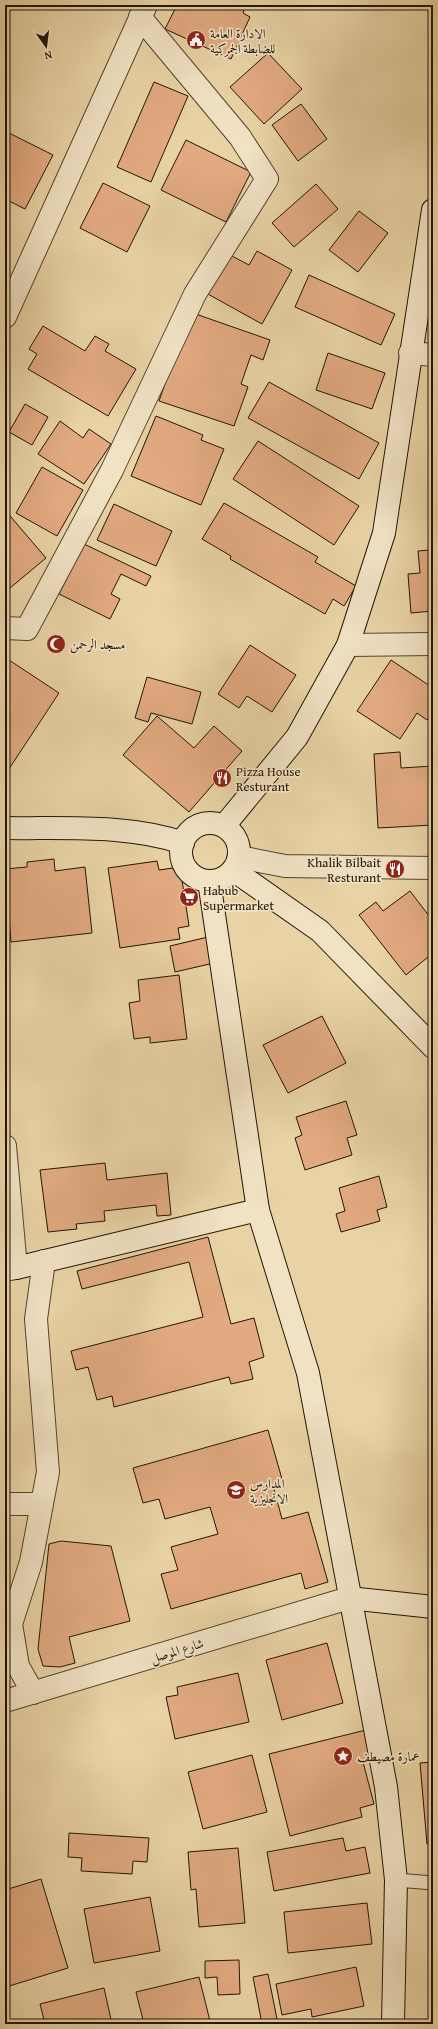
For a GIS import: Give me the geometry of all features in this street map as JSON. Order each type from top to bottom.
[{"type":"street","points":[[5,317],[143,11],[240,137],[267,179],[195,294],[112,470],[27,629],[5,628]]},
{"type":"street","points":[[224,826],[297,737],[348,645],[384,533],[410,353],[433,210]]},
{"type":"street","points":[[410,353],[433,355]]},
{"type":"street","points":[[348,645],[433,644]]},
{"type":"street","points":[[204,824],[224,826],[236,839],[239,848],[236,864],[226,876],[209,881],[192,875],[186,868],[183,860],[183,843],[188,834],[195,828],[204,824]]},
{"type":"street","points":[[5,828],[104,829],[168,838],[183,843]]},
{"type":"street","points":[[236,864],[433,868]]},
{"type":"street","points":[[236,864],[320,931],[433,1047]]},
{"type":"street","points":[[209,881],[258,1210],[308,1373],[386,1787],[396,1880],[393,2024]]},
{"type":"street","points":[[5,1146],[11,1269],[258,1210]]},
{"type":"street","points":[[33,1693],[18,1666],[11,1624],[31,1562],[48,1472],[36,1319],[44,1261]]},
{"type":"street","points":[[5,1504],[41,1504]]},
{"type":"street","points":[[350,1598],[433,1607]]},
{"type":"street","name":"شارع الموصل","points":[[5,1701],[350,1598]]},
{"type":"lane","points":[[396,1880],[433,1883]]},
{"type":"building","points":[[177,5],[246,5],[243,13],[250,17],[231,59],[165,29]]},
{"type":"building","points":[[268,53],[302,89],[264,124],[230,87]]},
{"type":"building","points":[[154,82],[188,96],[151,182],[117,167]]},
{"type":"building","points":[[301,104],[327,139],[298,161],[272,125]]},
{"type":"building","points":[[5,131],[53,155],[25,209],[5,199]]},
{"type":"building","points":[[186,140],[251,172],[226,222],[161,190]]},
{"type":"building","points":[[103,183],[150,206],[127,252],[80,228]]},
{"type":"building","points":[[316,184],[338,209],[294,247],[272,223]]},
{"type":"building","points":[[359,211],[388,233],[358,272],[329,250]]},
{"type":"building","points":[[257,251],[292,270],[262,324],[206,293],[228,254],[249,265]]},
{"type":"building","points":[[309,275],[395,314],[381,345],[295,307]]},
{"type":"building","points":[[190,312],[270,340],[263,360],[251,355],[241,384],[248,387],[234,426],[159,401]]},
{"type":"building","points":[[43,326],[85,351],[95,336],[109,344],[105,351],[136,369],[108,416],[28,369],[37,354],[29,349]]},
{"type":"building","points":[[328,353],[385,373],[372,409],[316,390]]},
{"type":"building","points":[[269,382],[379,443],[359,479],[248,418]]},
{"type":"building","points":[[25,404],[48,417],[32,445],[9,432]]},
{"type":"building","points":[[156,416],[203,435],[201,440],[224,449],[201,505],[131,476]]},
{"type":"building","points":[[60,421],[83,438],[89,429],[111,444],[84,484],[38,454]]},
{"type":"building","points":[[258,441],[359,506],[334,545],[233,479]]},
{"type":"building","points":[[42,467],[83,490],[57,536],[16,513]]},
{"type":"building","points":[[429,482],[433,482],[433,529],[432,529]]},
{"type":"building","points":[[224,503],[318,557],[315,562],[356,586],[344,606],[333,599],[325,614],[230,559],[231,556],[202,539]]},
{"type":"building","points":[[114,504],[172,531],[156,566],[97,540]]},
{"type":"building","points":[[5,510],[46,558],[10,588],[5,582]]},
{"type":"building","points":[[429,537],[433,537],[433,611],[411,613],[408,574],[420,573],[418,551],[429,550]]},
{"type":"building","points":[[84,544],[151,576],[146,586],[121,574],[111,594],[120,599],[110,619],[59,594]]},
{"type":"building","points":[[250,645],[296,675],[272,712],[247,696],[239,708],[218,694]]},
{"type":"building","points":[[9,660],[59,693],[5,775],[5,666]]},
{"type":"building","points":[[391,660],[433,688],[433,711],[427,720],[417,713],[400,739],[357,711]]},
{"type":"building","points":[[147,677],[201,692],[192,724],[151,713],[148,722],[135,718]]},
{"type":"building","points":[[157,716],[194,748],[214,726],[242,751],[189,812],[123,755]]},
{"type":"building","points":[[400,752],[401,768],[433,766],[433,825],[378,828],[374,754]]},
{"type":"building","points":[[54,859],[55,871],[85,867],[92,933],[11,942],[5,869],[27,867],[27,862]]},
{"type":"building","points":[[157,861],[159,870],[180,867],[189,926],[178,928],[180,939],[120,948],[108,868]]},
{"type":"building","points":[[410,891],[433,921],[433,953],[406,975],[359,915],[376,902],[383,911]]},
{"type":"building","points":[[208,937],[214,963],[175,972],[170,946]]},
{"type":"building","points":[[179,975],[187,1039],[150,1043],[150,1037],[134,1039],[129,1003],[140,1001],[138,980]]},
{"type":"building","points":[[322,1016],[346,1063],[288,1093],[263,1045]]},
{"type":"building","points":[[346,1101],[357,1135],[347,1138],[352,1155],[305,1170],[295,1138],[302,1135],[296,1117]]},
{"type":"building","points":[[105,1163],[107,1180],[167,1173],[171,1215],[157,1216],[156,1205],[104,1211],[105,1221],[76,1224],[77,1229],[48,1232],[40,1170]]},
{"type":"building","points":[[379,1176],[387,1207],[377,1210],[380,1221],[341,1232],[336,1214],[345,1211],[339,1188]]},
{"type":"building","points":[[208,1237],[231,1324],[254,1318],[264,1357],[249,1362],[253,1379],[231,1384],[229,1377],[114,1407],[112,1396],[97,1400],[88,1367],[76,1370],[71,1351],[203,1317],[189,1262],[82,1289],[77,1271]]},
{"type":"building","points":[[268,1430],[284,1486],[274,1489],[282,1519],[308,1512],[328,1582],[305,1589],[301,1573],[171,1609],[161,1574],[178,1570],[171,1547],[218,1534],[210,1507],[165,1519],[159,1499],[143,1503],[133,1468]]},
{"type":"building","points":[[61,1541],[111,1546],[130,1621],[69,1637],[75,1663],[60,1667],[43,1666],[38,1649],[49,1544]]},
{"type":"building","points":[[327,1643],[343,1703],[282,1720],[266,1660]]},
{"type":"building","points":[[238,1673],[249,1722],[175,1739],[166,1697],[178,1695],[177,1687]]},
{"type":"building","points":[[366,1730],[373,1759],[363,1762],[374,1804],[360,1808],[362,1817],[290,1836],[269,1754]]},
{"type":"building","points":[[252,1755],[267,1812],[203,1829],[188,1772]]},
{"type":"building","points":[[433,1762],[433,1843],[427,1844],[420,1763]]},
{"type":"building","points":[[69,1833],[149,1838],[147,1862],[133,1861],[132,1874],[81,1871],[82,1858],[68,1857]]},
{"type":"building","points":[[343,1838],[346,1851],[365,1847],[370,1873],[274,1891],[267,1852]]},
{"type":"building","points":[[238,1848],[245,1923],[199,1927],[196,1889],[191,1890],[188,1852]]},
{"type":"building","points":[[41,1879],[68,1968],[6,1987],[5,1965],[8,1964],[5,1954],[5,1890]]},
{"type":"building","points":[[150,1897],[160,1951],[94,1963],[84,1909]]},
{"type":"building","points":[[367,1903],[372,1944],[288,1953],[284,1912]]},
{"type":"building","points":[[430,1935],[433,1935],[433,1996]]},
{"type":"building","points":[[239,1960],[240,1994],[218,1995],[217,1977],[205,1978],[205,1961]]},
{"type":"building","points":[[356,1967],[364,2006],[312,2017],[311,2009],[282,2015],[276,1984]]},
{"type":"building","points":[[268,1974],[278,2024],[262,2024],[253,1977]]},
{"type":"building","points":[[199,1977],[210,2021],[197,2024],[144,2024],[136,1992]]},
{"type":"building","points":[[104,1988],[112,2024],[45,2024],[40,2004]]},
{"type":"place","name":"الادارة العامة للضابطة الجمركية","points":[[196,40]]},
{"type":"place","name":"مسجد الرحمن","points":[[56,644]]},
{"type":"place","name":"Pizza House Resturant","points":[[222,778]]},
{"type":"place","name":"Khalik Bilbait Resturant","points":[[395,869]]},
{"type":"place","name":"Habub Supermarket","points":[[189,897]]},
{"type":"place","name":"المدارس الانجليزية","points":[[236,1490]]},
{"type":"place","name":"عمارة مصيطف","points":[[343,1756]]}]
